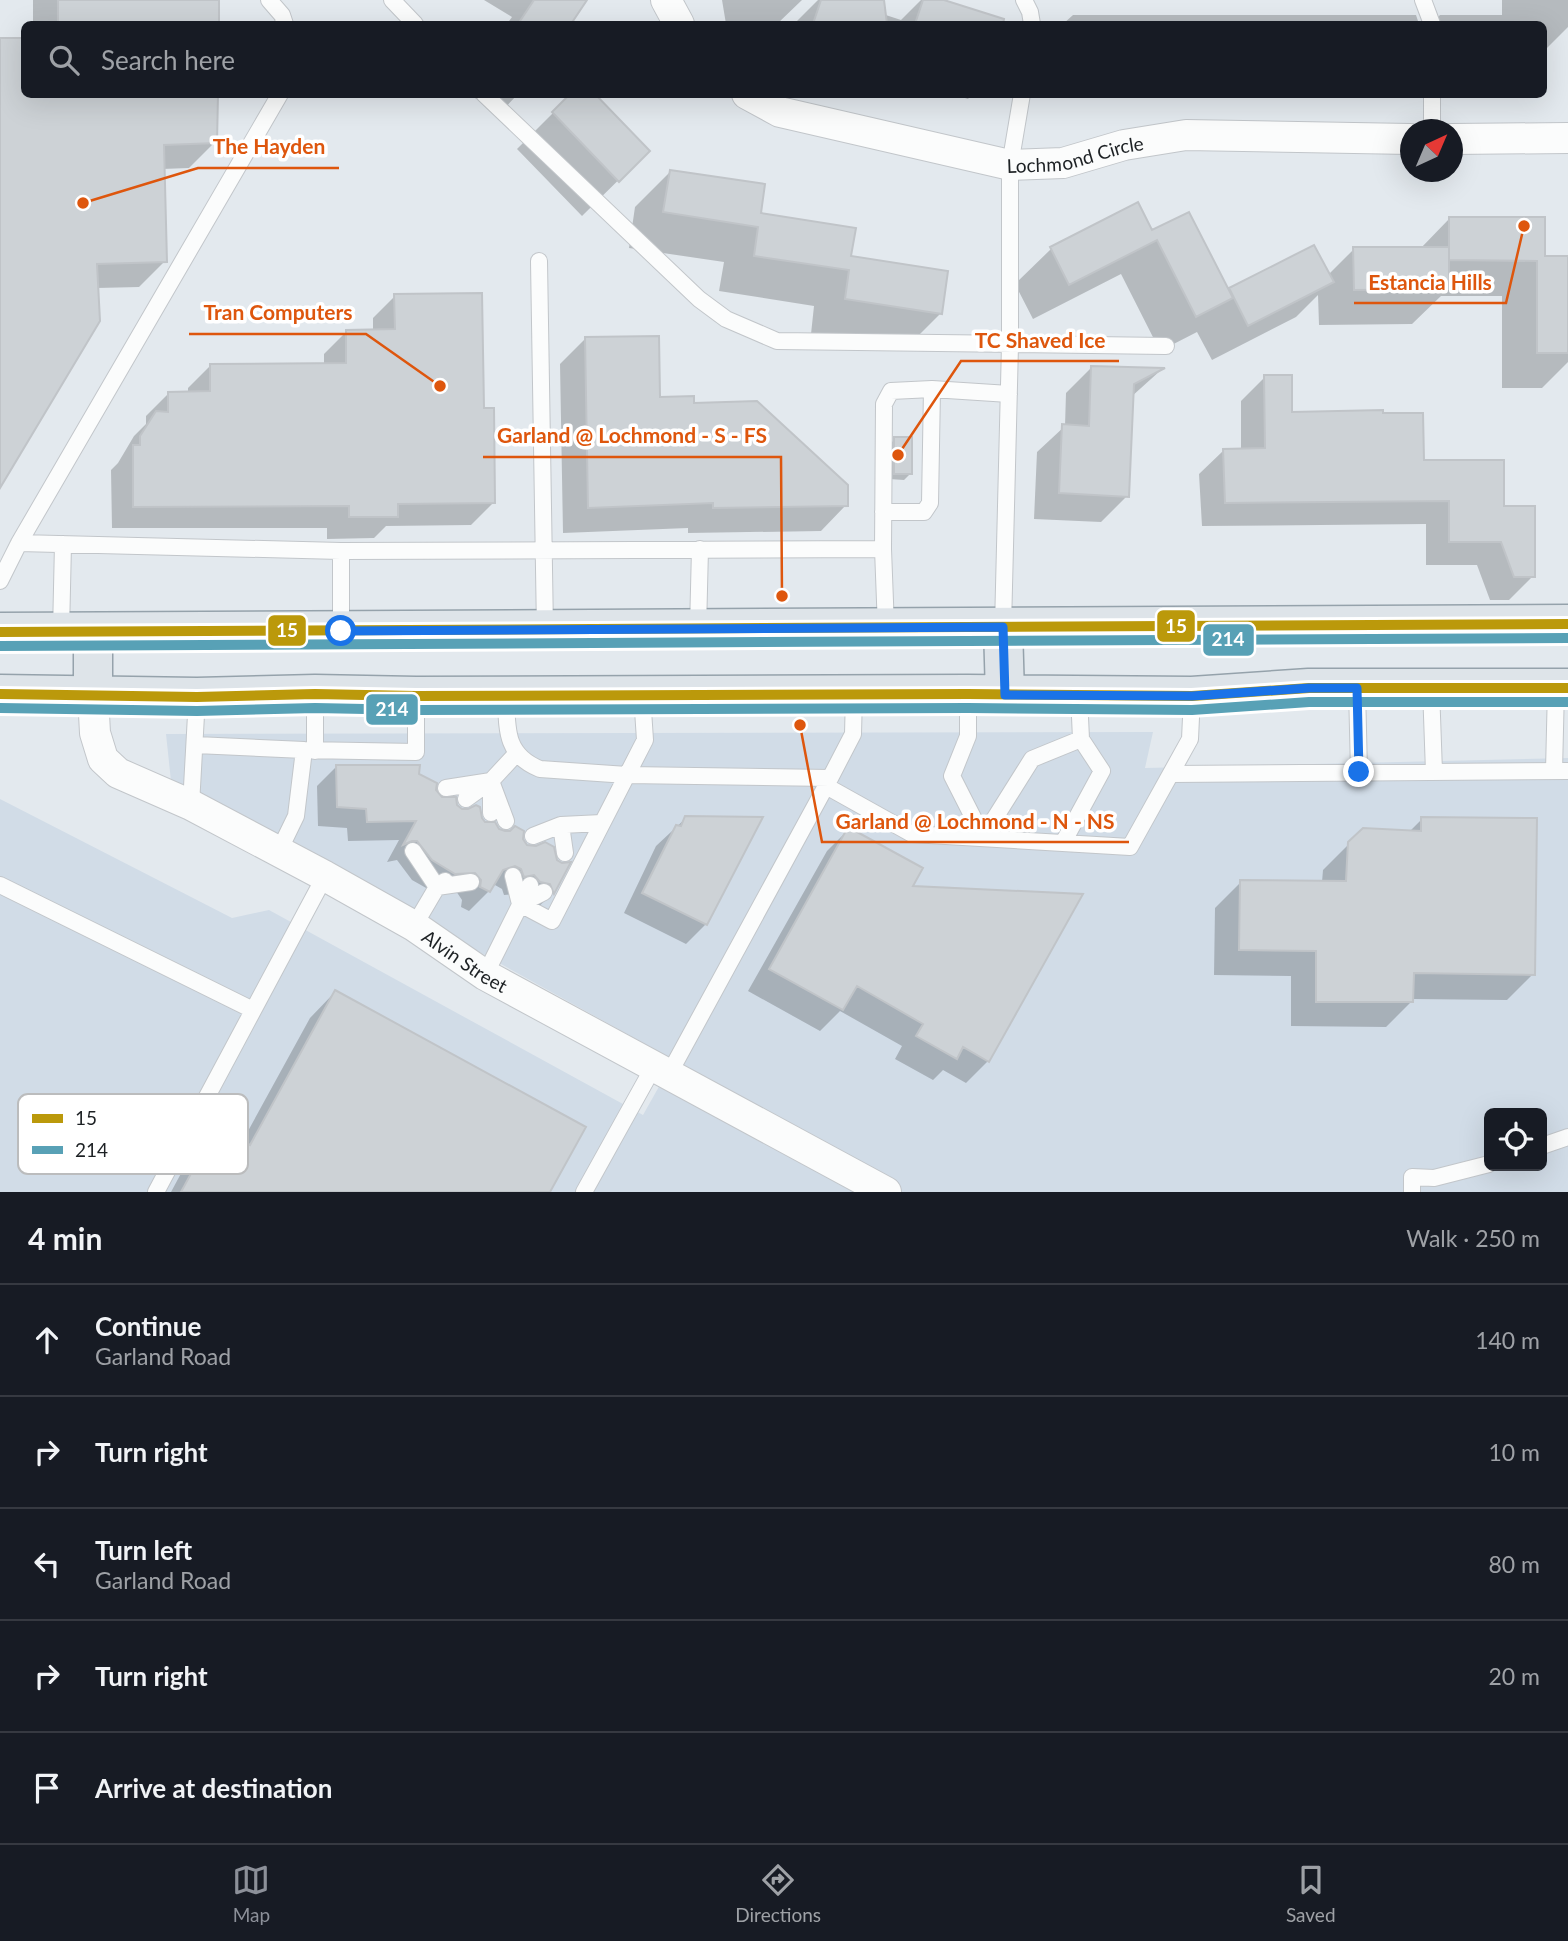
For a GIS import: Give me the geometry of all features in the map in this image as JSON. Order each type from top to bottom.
[{"type":"main road","points":[[0,632],[1568,624]]},
{"type":"main road","points":[[1003,627],[1005,695]]},
{"type":"main road","points":[[77,632],[93,695]]},
{"type":"main road","points":[[0,694],[197,697],[315,694],[1192,696],[1309,688],[1562,688]]},
{"type":"street","points":[[666,0],[677,21]]},
{"type":"street","name":"Lochmond Circle","points":[[755,98],[780,111],[1010,165],[1063,163],[1124,145],[1186,135],[1400,139]]},
{"type":"street","points":[[1463,139],[1568,138]]},
{"type":"street","name":"Alvin Street","points":[[93,695],[95,733],[103,759],[118,773],[191,805],[279,850],[414,926],[485,975],[886,1192]]},
{"type":"lane","points":[[268,0],[284,21]]},
{"type":"lane","points":[[391,0],[412,21]]},
{"type":"lane","points":[[1024,0],[1032,21]]},
{"type":"lane","points":[[1423,0],[1431,21]]},
{"type":"lane","points":[[0,581],[19,543],[278,98]]},
{"type":"lane","points":[[488,98],[699,299],[726,319],[777,341],[1166,346]]},
{"type":"lane","points":[[1003,627],[1010,345],[1010,165],[1021,98]]},
{"type":"lane","points":[[1432,98],[1432,119]]},
{"type":"lane","points":[[539,261],[545,630]]},
{"type":"lane","points":[[886,628],[883,549],[884,404],[891,391],[932,389],[1009,394]]},
{"type":"lane","points":[[883,512],[924,512],[930,503],[932,389]]},
{"type":"lane","points":[[19,543],[341,551],[883,549]]},
{"type":"lane","points":[[63,544],[77,632]]},
{"type":"lane","points":[[698,629],[700,549]]},
{"type":"lane","points":[[341,551],[341,631]]},
{"type":"lane","points":[[1357,688],[1359,772]]},
{"type":"lane","points":[[1431,688],[1434,772]]},
{"type":"lane","points":[[1171,774],[1561,771],[1562,688]]},
{"type":"lane","points":[[279,850],[296,816],[309,750],[315,694]]},
{"type":"lane","points":[[968,694],[968,736],[952,776],[983,837]]},
{"type":"lane","points":[[513,876],[520,904],[552,921],[645,740],[642,695]]},
{"type":"lane","points":[[584,1192],[662,1070],[828,782],[853,734],[854,695]]},
{"type":"lane","points":[[1064,841],[1102,771],[1080,739],[1079,695]]},
{"type":"lane","points":[[196,745],[416,752],[416,696]]},
{"type":"lane","points":[[506,696],[508,732],[516,754],[527,764],[540,769],[828,782],[912,834],[1130,847],[1191,739],[1192,696]]},
{"type":"lane","points":[[191,805],[197,697]]},
{"type":"lane","points":[[983,837],[1032,759],[1080,739]]},
{"type":"lane","points":[[466,799],[491,781],[516,754]]},
{"type":"lane","points":[[446,788],[491,781]]},
{"type":"lane","points":[[491,781],[491,813]]},
{"type":"lane","points":[[491,781],[506,821]]},
{"type":"lane","points":[[533,836],[561,825],[602,823]]},
{"type":"lane","points":[[558,849],[561,825]]},
{"type":"lane","points":[[413,850],[437,887]]},
{"type":"lane","points":[[433,861],[437,887]]},
{"type":"lane","points":[[414,926],[437,887],[456,874]]},
{"type":"lane","points":[[208,1094],[325,876]]},
{"type":"lane","points":[[437,887],[471,882]]},
{"type":"lane","points":[[0,885],[253,1010]]},
{"type":"lane","points":[[485,975],[520,904],[537,889]]},
{"type":"lane","points":[[1547,1144],[1568,1137]]},
{"type":"lane","points":[[1412,1192],[1412,1177],[1434,1178],[1484,1165]]},
{"type":"lane","points":[[156,1192],[166,1174]]},
{"type":"shaded area","points":[[1153,732],[1145,768],[1568,758],[1568,1192],[0,1192],[0,799],[232,918],[269,910],[643,1115],[674,1060],[171,781],[166,734]]},
{"type":"building","points":[[58,0],[219,0],[219,21],[58,21]]},
{"type":"building","points":[[534,0],[587,0],[573,21],[520,21]]},
{"type":"building","points":[[821,0],[884,0],[887,21],[814,21]]},
{"type":"building","points":[[923,0],[944,0],[1004,19],[1004,21],[916,21]]},
{"type":"building","points":[[0,38],[21,38],[21,98],[218,98],[217,143],[164,145],[167,262],[97,264],[100,321],[0,488]]},
{"type":"building","points":[[566,98],[599,98],[650,151],[619,182],[552,112]]},
{"type":"building","points":[[670,170],[765,184],[761,213],[856,228],[851,256],[948,271],[942,314],[845,299],[849,270],[754,256],[758,227],[663,212]]},
{"type":"building","points":[[1138,202],[1152,230],[1189,212],[1233,298],[1196,317],[1157,240],[1069,285],[1050,247]]},
{"type":"building","points":[[1449,217],[1545,217],[1545,256],[1568,256],[1568,353],[1537,353],[1537,261],[1449,260]]},
{"type":"building","points":[[1314,245],[1334,282],[1248,326],[1229,288]]},
{"type":"building","points":[[1353,247],[1449,247],[1449,289],[1354,290]]},
{"type":"building","points":[[482,293],[484,408],[494,408],[495,503],[398,504],[398,517],[349,517],[349,506],[133,507],[133,445],[140,445],[140,436],[156,411],[168,412],[168,392],[210,391],[210,364],[346,363],[346,330],[395,329],[394,294]]},
{"type":"building","points":[[659,336],[660,397],[694,396],[694,403],[757,401],[848,485],[848,506],[713,508],[713,503],[588,508],[585,337]]},
{"type":"building","points":[[1091,366],[1165,368],[1134,384],[1129,497],[1059,493],[1062,424],[1089,426]]},
{"type":"building","points":[[1264,375],[1292,375],[1292,412],[1383,410],[1383,413],[1423,413],[1424,460],[1504,460],[1504,506],[1535,506],[1535,577],[1514,577],[1501,542],[1449,542],[1449,501],[1225,503],[1223,449],[1265,448]]},
{"type":"building","points":[[894,437],[912,437],[912,474],[894,474]]},
{"type":"building","points":[[336,765],[420,765],[419,774],[437,783],[436,790],[442,797],[456,797],[457,805],[462,809],[476,805],[480,807],[485,822],[495,822],[499,829],[505,831],[510,831],[515,826],[524,831],[523,839],[527,845],[536,846],[545,842],[554,847],[557,860],[562,863],[571,862],[554,894],[550,884],[540,882],[534,875],[524,877],[521,869],[515,866],[503,870],[490,892],[480,887],[481,880],[475,873],[455,874],[432,860],[417,841],[403,845],[416,821],[367,822],[366,809],[337,807]]},
{"type":"building","points":[[685,816],[763,817],[707,925],[642,893],[676,825],[681,826]]},
{"type":"building","points":[[1421,817],[1537,818],[1535,975],[1414,973],[1413,1002],[1316,1002],[1316,951],[1239,950],[1240,880],[1346,881],[1348,842],[1363,828],[1421,831]]},
{"type":"building","points":[[848,827],[923,868],[913,886],[1083,894],[989,1062],[963,1047],[957,1059],[916,1036],[923,1024],[857,986],[843,1010],[769,969]]},
{"type":"building","points":[[335,990],[586,1127],[550,1192],[181,1192],[191,1174],[248,1174],[248,1144],[250,1145]]},
{"type":"transit line","name":"15","points":[[0,632],[1568,624]]},
{"type":"transit line","name":"214","points":[[0,646],[1568,638]]},
{"type":"transit line","name":"15","points":[[0,694],[197,697],[315,694],[1192,696],[1309,688],[1568,688]]},
{"type":"transit line","name":"214","points":[[0,708],[197,711],[315,708],[1192,710],[1309,702],[1568,702]]},
{"type":"place","name":"The Hayden","points":[[83,203]]},
{"type":"place","name":"Estancia Hills","points":[[1524,226]]},
{"type":"place","name":"Tran Computers","points":[[440,386]]},
{"type":"place","name":"TC Shaved Ice","points":[[898,455]]},
{"type":"place","name":"Garland @ Lochmond - S - FS","points":[[782,596]]},
{"type":"place","name":"Garland @ Lochmond - N - NS","points":[[800,725]]},
{"type":"route","points":[[341,631],[1003,627],[1005,695],[1192,696],[1309,688],[1357,688],[1359,772]]}]
